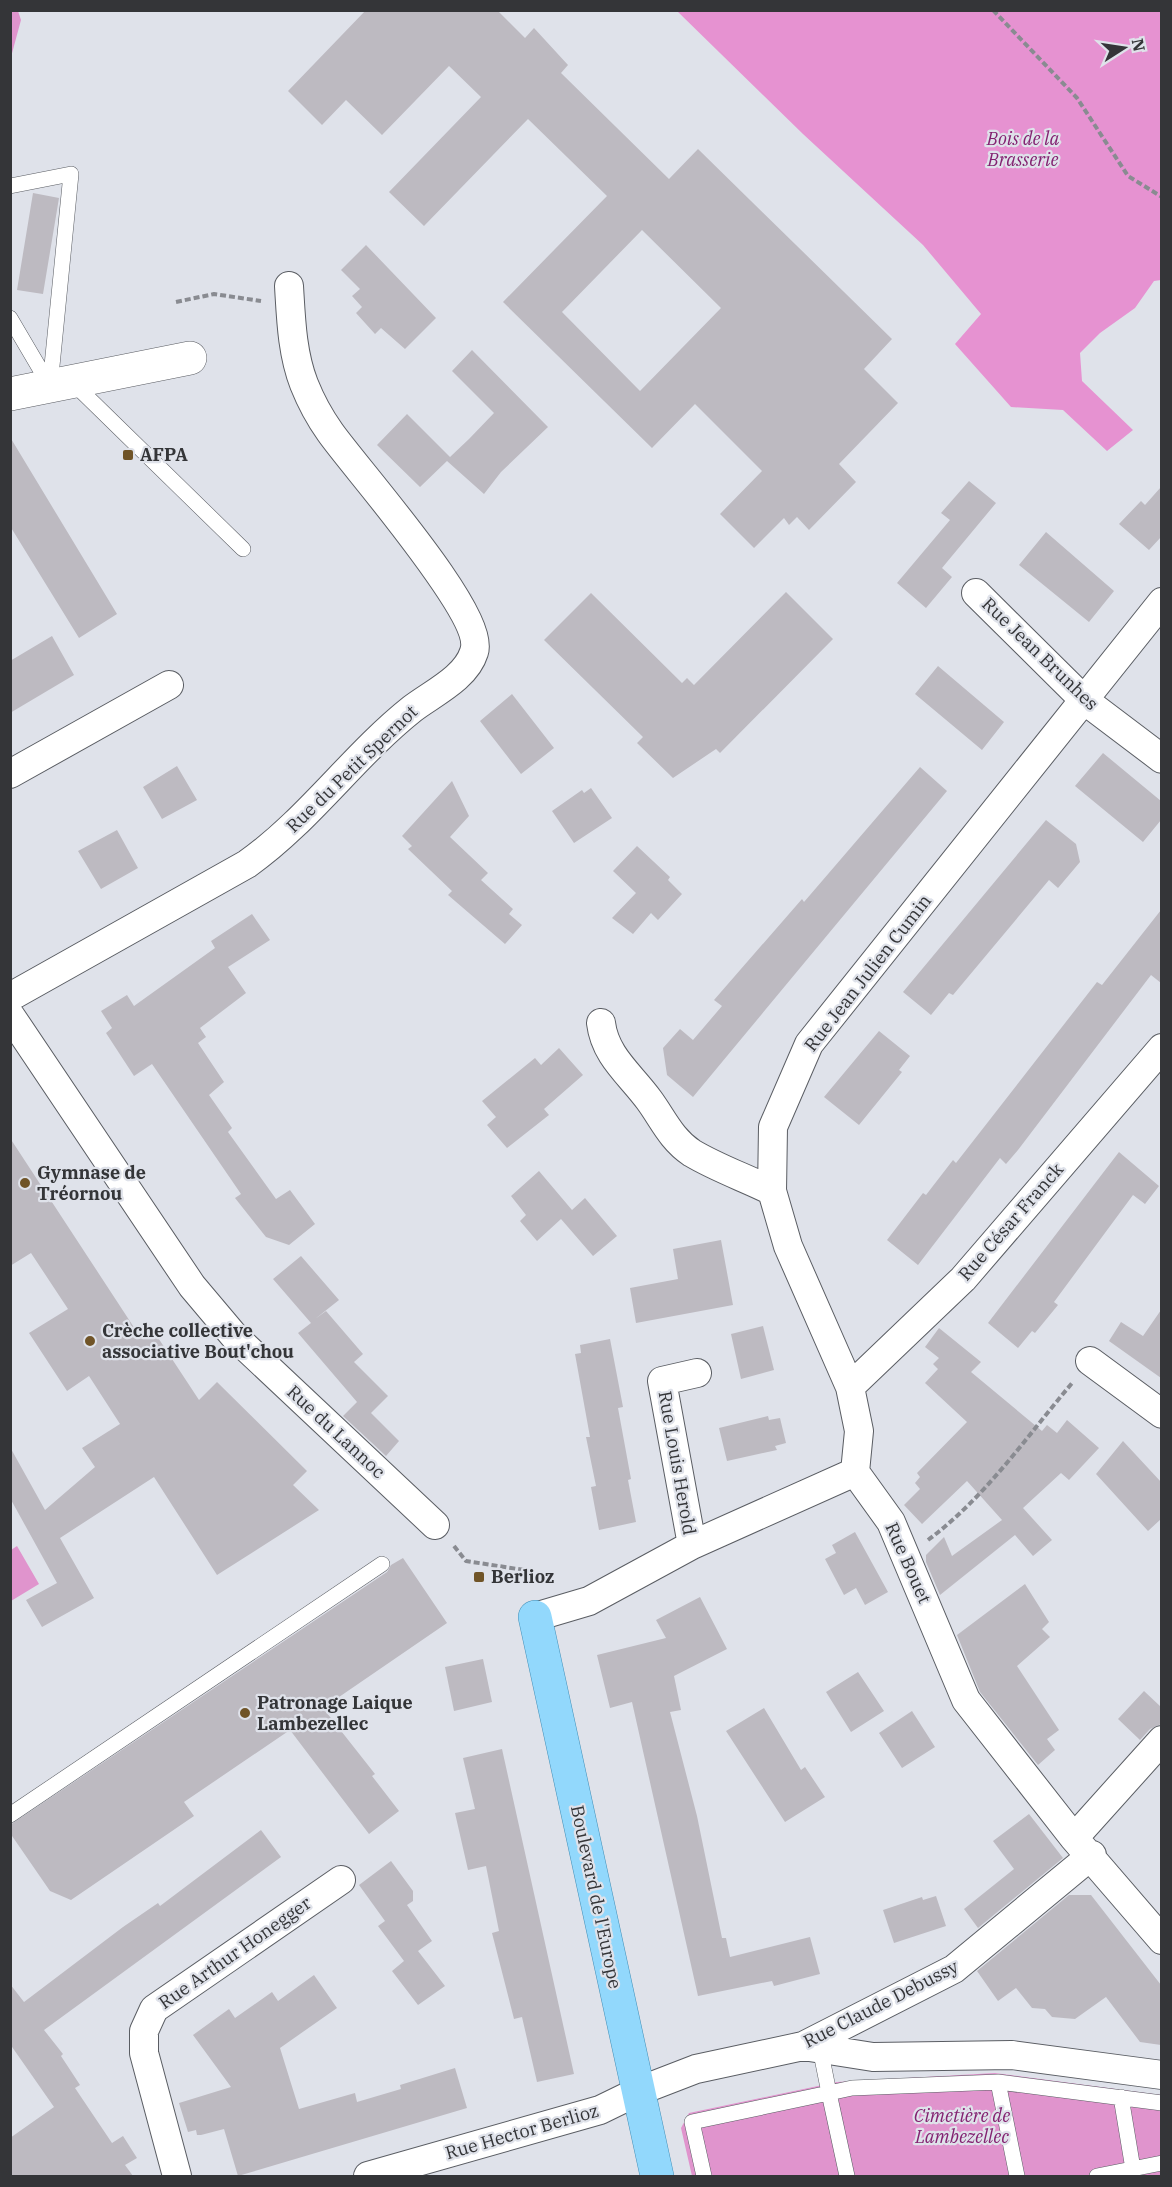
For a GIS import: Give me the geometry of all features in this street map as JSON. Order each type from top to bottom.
[{"type":"main road","name":"Boulevard de l'Europe","points":[[535,1617],[657,2176]]},
{"type":"street","name":"Rue du Petit Spernot","points":[[10,997],[247,864],[272,846],[370,747],[410,711],[463,671],[475,651],[475,634],[453,591],[328,430],[304,384],[293,345],[289,286]]},
{"type":"street","points":[[10,394],[190,358]]},
{"type":"street","name":"Rue Jean Brunhes","points":[[976,593],[1084,700],[1161,759]]},
{"type":"street","name":"Rue Jean Julien Cumin","points":[[855,1473],[859,1431],[850,1387],[788,1246],[772,1191],[773,1127],[809,1044],[1161,602]]},
{"type":"street","points":[[10,774],[169,685]]},
{"type":"street","name":"Rue du Lannoc","points":[[10,1015],[192,1286],[235,1337],[435,1525]]},
{"type":"street","points":[[601,1023],[603,1038],[613,1057],[649,1099],[670,1134],[692,1152],[772,1191]]},
{"type":"street","name":"Rue César Franck","points":[[850,1387],[963,1279],[1161,1048]]},
{"type":"street","points":[[1090,1361],[1161,1414]]},
{"type":"street","name":"Rue Louis Herold","points":[[692,1545],[662,1381],[697,1373]]},
{"type":"street","points":[[535,1617],[588,1601],[692,1545],[855,1473]]},
{"type":"street","name":"Rue Bouet","points":[[855,1473],[891,1522],[966,1700],[1083,1847],[1161,1940]]},
{"type":"street","name":"Rue Claude Debussy","points":[[639,2091],[696,2069],[811,2047],[954,1970],[1083,1847],[1161,1740]]},
{"type":"street","name":"Rue Arthur Honegger","points":[[177,2176],[144,2053],[144,2031],[154,2009],[341,1880]]},
{"type":"street","points":[[811,2047],[873,2057],[1012,2055],[1161,2075]]},
{"type":"street","name":"Rue Hector Berlioz","points":[[368,2176],[600,2110],[639,2091]]},
{"type":"lane","points":[[10,186],[71,174],[61,384]]},
{"type":"lane","points":[[10,318],[61,384],[243,549]]},
{"type":"lane","points":[[10,1815],[382,1564]]},
{"type":"lane","points":[[811,2047],[829,2093],[847,2176]]},
{"type":"lane","points":[[998,2082],[1017,2176]]},
{"type":"lane","points":[[704,2176],[692,2122],[852,2088],[998,2082],[1161,2103]]},
{"type":"lane","points":[[1121,2097],[1129,2173]]},
{"type":"lane","points":[[1097,2176],[1129,2173],[1161,2163]]},
{"type":"path","points":[[993,10],[1077,98],[1128,176],[1161,197]]},
{"type":"path","points":[[176,302],[214,294],[241,297]]},
{"type":"path","points":[[906,1556],[945,1528],[1000,1473],[1090,1361]]},
{"type":"path","points":[[435,1525],[466,1561],[524,1570]]},
{"type":"green space","points":[[11,10],[18,11],[21,20],[11,57]]},
{"type":"green space","name":"Bois de la Brasserie","points":[[677,11],[1161,11],[1161,280],[1154,281],[1135,308],[1100,333],[1080,353],[1082,381],[1133,430],[1107,451],[1063,410],[1011,407],[955,344],[981,314],[923,245],[803,134]]},
{"type":"green space","points":[[17,1546],[39,1584],[11,1601],[11,1550]]},
{"type":"green space","name":"Cimetière de Lambezellec","points":[[995,2073],[1161,2095],[1161,2176],[692,2176],[681,2128],[689,2113],[837,2082]]},
{"type":"building","points":[[366,10],[497,10],[525,38],[534,28],[568,65],[561,73],[669,179],[698,149],[892,339],[864,369],[898,403],[839,464],[856,482],[809,530],[797,517],[789,525],[784,518],[754,548],[720,514],[762,471],[695,404],[652,448],[503,302],[607,196],[528,119],[424,226],[389,192],[481,97],[449,66],[382,135],[346,100],[322,125],[288,91]],"holes":[[[642,230],[721,308],[640,391],[562,312]]]},
{"type":"building","points":[[33,193],[59,198],[43,294],[17,290]]},
{"type":"building","points":[[366,245],[436,318],[405,349],[381,328],[375,334],[356,313],[362,307],[352,296],[360,289],[341,270]]},
{"type":"building","points":[[472,350],[548,427],[501,472],[484,494],[447,461],[420,487],[377,445],[407,414],[450,457],[469,439],[494,413],[452,371]]},
{"type":"building","points":[[10,437],[117,614],[79,638],[10,526]]},
{"type":"building","points":[[969,481],[996,503],[942,568],[952,577],[926,608],[897,583],[950,520],[941,513]]},
{"type":"building","points":[[1161,487],[1161,537],[1149,550],[1119,524],[1141,501],[1145,505]]},
{"type":"building","points":[[1046,532],[1114,591],[1089,622],[1019,565]]},
{"type":"building","points":[[786,592],[833,639],[720,753],[716,749],[673,778],[637,743],[643,737],[544,640],[591,593],[682,683],[687,678],[694,685]]},
{"type":"building","points":[[52,636],[74,675],[10,713],[10,661]]},
{"type":"building","points":[[938,666],[1004,722],[982,750],[915,694]]},
{"type":"building","points":[[512,694],[554,748],[521,774],[480,721]]},
{"type":"building","points":[[1103,753],[1161,801],[1161,820],[1143,842],[1075,786]]},
{"type":"building","points":[[177,766],[197,800],[162,819],[143,787]]},
{"type":"building","points":[[920,767],[947,791],[693,1097],[667,1075],[663,1048],[680,1029],[693,1040],[722,1006],[714,1000],[802,899],[804,902]]},
{"type":"building","points":[[452,781],[469,816],[450,837],[488,873],[481,880],[513,909],[509,914],[522,925],[505,944],[448,895],[452,891],[408,849],[412,846],[402,836]]},
{"type":"building","points":[[591,788],[612,818],[574,843],[552,811],[582,790],[584,793]]},
{"type":"building","points":[[1046,820],[1076,844],[1080,862],[1058,888],[1049,880],[953,995],[949,993],[931,1015],[903,992]]},
{"type":"building","points":[[117,830],[138,868],[101,889],[78,851]]},
{"type":"building","points":[[637,846],[670,877],[668,880],[682,894],[658,920],[651,913],[633,934],[612,918],[636,893],[613,871]]},
{"type":"building","points":[[1161,910],[1161,983],[1151,975],[1018,1150],[1006,1164],[1000,1158],[918,1265],[887,1240],[923,1193],[926,1195],[953,1160],[956,1163],[1097,982],[1102,985]]},
{"type":"building","points":[[252,914],[270,940],[228,967],[246,993],[200,1028],[206,1037],[198,1043],[224,1082],[209,1095],[232,1128],[228,1132],[276,1199],[290,1190],[315,1224],[289,1245],[266,1237],[235,1198],[241,1194],[152,1064],[134,1076],[106,1033],[112,1028],[101,1011],[127,995],[134,1006],[215,948],[211,941]]},
{"type":"building","points":[[879,1031],[910,1056],[899,1070],[902,1072],[859,1125],[824,1097]]},
{"type":"building","points":[[559,1048],[583,1075],[544,1109],[549,1115],[507,1148],[487,1125],[496,1117],[482,1101],[535,1058],[541,1065]]},
{"type":"building","points":[[10,1138],[137,1332],[149,1324],[199,1400],[217,1382],[307,1471],[293,1485],[319,1510],[217,1575],[154,1477],[60,1538],[94,1598],[42,1627],[26,1600],[57,1583],[10,1498],[10,1447],[45,1510],[95,1467],[82,1448],[120,1424],[89,1376],[67,1391],[29,1333],[68,1309],[31,1253],[10,1266]]},
{"type":"building","points":[[1119,1152],[1159,1186],[1145,1204],[1133,1195],[1054,1302],[1058,1305],[1035,1333],[1032,1331],[1018,1348],[988,1323]]},
{"type":"building","points":[[539,1171],[572,1210],[585,1198],[617,1236],[593,1256],[561,1219],[537,1241],[520,1221],[526,1215],[511,1196]]},
{"type":"building","points":[[721,1240],[733,1305],[636,1323],[630,1288],[678,1279],[673,1249]]},
{"type":"building","points":[[301,1256],[339,1300],[315,1319],[326,1311],[363,1354],[354,1362],[388,1396],[371,1413],[399,1441],[386,1456],[343,1416],[357,1402],[298,1333],[311,1323],[273,1279]]},
{"type":"building","points":[[1161,1310],[1161,1378],[1109,1341],[1121,1322],[1143,1336]]},
{"type":"building","points":[[763,1326],[774,1370],[741,1379],[731,1334]]},
{"type":"building","points":[[939,1328],[981,1362],[971,1372],[1042,1431],[1047,1425],[1057,1433],[1067,1420],[1099,1448],[1069,1480],[1061,1473],[1023,1508],[1052,1540],[1033,1556],[1015,1535],[940,1595],[926,1562],[926,1555],[944,1537],[952,1556],[1002,1520],[967,1481],[922,1524],[904,1505],[920,1489],[915,1483],[920,1477],[917,1473],[967,1422],[925,1383],[938,1369],[933,1364],[939,1358],[925,1347]]},
{"type":"building","points":[[610,1339],[623,1407],[618,1408],[636,1522],[599,1530],[591,1487],[596,1486],[586,1437],[590,1437],[575,1354],[581,1353],[580,1345]]},
{"type":"building","points":[[768,1416],[769,1420],[780,1418],[786,1443],[775,1446],[777,1450],[727,1461],[719,1428]]},
{"type":"building","points":[[1123,1441],[1161,1482],[1161,1519],[1148,1531],[1096,1474]]},
{"type":"building","points":[[855,1532],[888,1592],[865,1605],[856,1588],[844,1595],[825,1559],[836,1553],[832,1545]]},
{"type":"building","name":"Patronage Laique Lambezellec","points":[[403,1558],[447,1623],[323,1708],[375,1774],[372,1776],[399,1811],[369,1834],[290,1730],[184,1802],[194,1816],[71,1900],[50,1891],[10,1833],[10,1825],[387,1572],[391,1565]]},
{"type":"building","points":[[1025,1584],[1049,1622],[1042,1629],[1050,1637],[1017,1666],[1059,1730],[1047,1739],[1055,1750],[1038,1765],[980,1692],[957,1635]]},
{"type":"building","points":[[700,1597],[727,1649],[674,1676],[681,1710],[670,1712],[697,1816],[722,1938],[726,1938],[730,1957],[810,1937],[820,1974],[774,1986],[772,1981],[698,1996],[632,1702],[610,1708],[597,1655],[666,1638],[656,1620]]},
{"type":"building","points":[[483,1659],[492,1702],[454,1711],[445,1667]]},
{"type":"building","points":[[858,1672],[884,1711],[851,1732],[826,1692]]},
{"type":"building","points":[[1144,1691],[1161,1707],[1161,1724],[1150,1729],[1140,1740],[1118,1719]]},
{"type":"building","points":[[764,1708],[801,1770],[805,1767],[825,1797],[785,1822],[726,1731]]},
{"type":"building","points":[[912,1711],[935,1747],[902,1768],[879,1733]]},
{"type":"building","points":[[502,1749],[574,2074],[537,2082],[522,2017],[514,2019],[492,1933],[499,1931],[486,1866],[468,1870],[455,1813],[475,1809],[463,1758]]},
{"type":"building","points":[[1029,1814],[1063,1858],[978,1928],[964,1909],[1014,1869],[993,1841]]},
{"type":"building","points":[[261,1830],[281,1857],[44,2030],[63,2054],[61,2056],[80,2085],[75,2088],[112,2143],[123,2136],[137,2158],[125,2165],[133,2176],[10,2176],[10,2138],[54,2107],[10,2044],[10,1984],[24,2002],[123,1927],[158,1903],[160,1906]]},
{"type":"building","points":[[391,1861],[413,1891],[413,1901],[407,1905],[432,1941],[418,1951],[445,1986],[418,2005],[392,1971],[404,1961],[378,1926],[385,1921],[359,1885]]},
{"type":"building","points":[[1069,1895],[1091,1895],[1161,1985],[1161,2045],[1140,2042],[1106,1997],[1075,2019],[1052,2017],[1045,2009],[1032,2008],[1016,1988],[998,2001],[977,1971]]},
{"type":"building","points":[[936,1896],[946,1926],[894,1943],[883,1910],[922,1897],[923,1900]]},
{"type":"building","points":[[314,1975],[337,2008],[280,2048],[299,2109],[355,2093],[357,2102],[401,2089],[400,2085],[455,2068],[467,2108],[238,2176],[224,2129],[201,2135],[197,2135],[196,2130],[188,2132],[179,2103],[231,2087],[193,2035],[229,2009],[235,2018],[272,1992],[278,2001]]},
{"type":"place","name":"AFPA","points":[[128,455]]},
{"type":"place","name":"Gymnase de Tréornou","points":[[25,1183]]},
{"type":"place","name":"Crèche collective associative Bout'chou","points":[[90,1341]]},
{"type":"place","name":"Berlioz","points":[[479,1577]]},
{"type":"place","name":"Patronage Laique Lambezellec","points":[[245,1713]]}]
